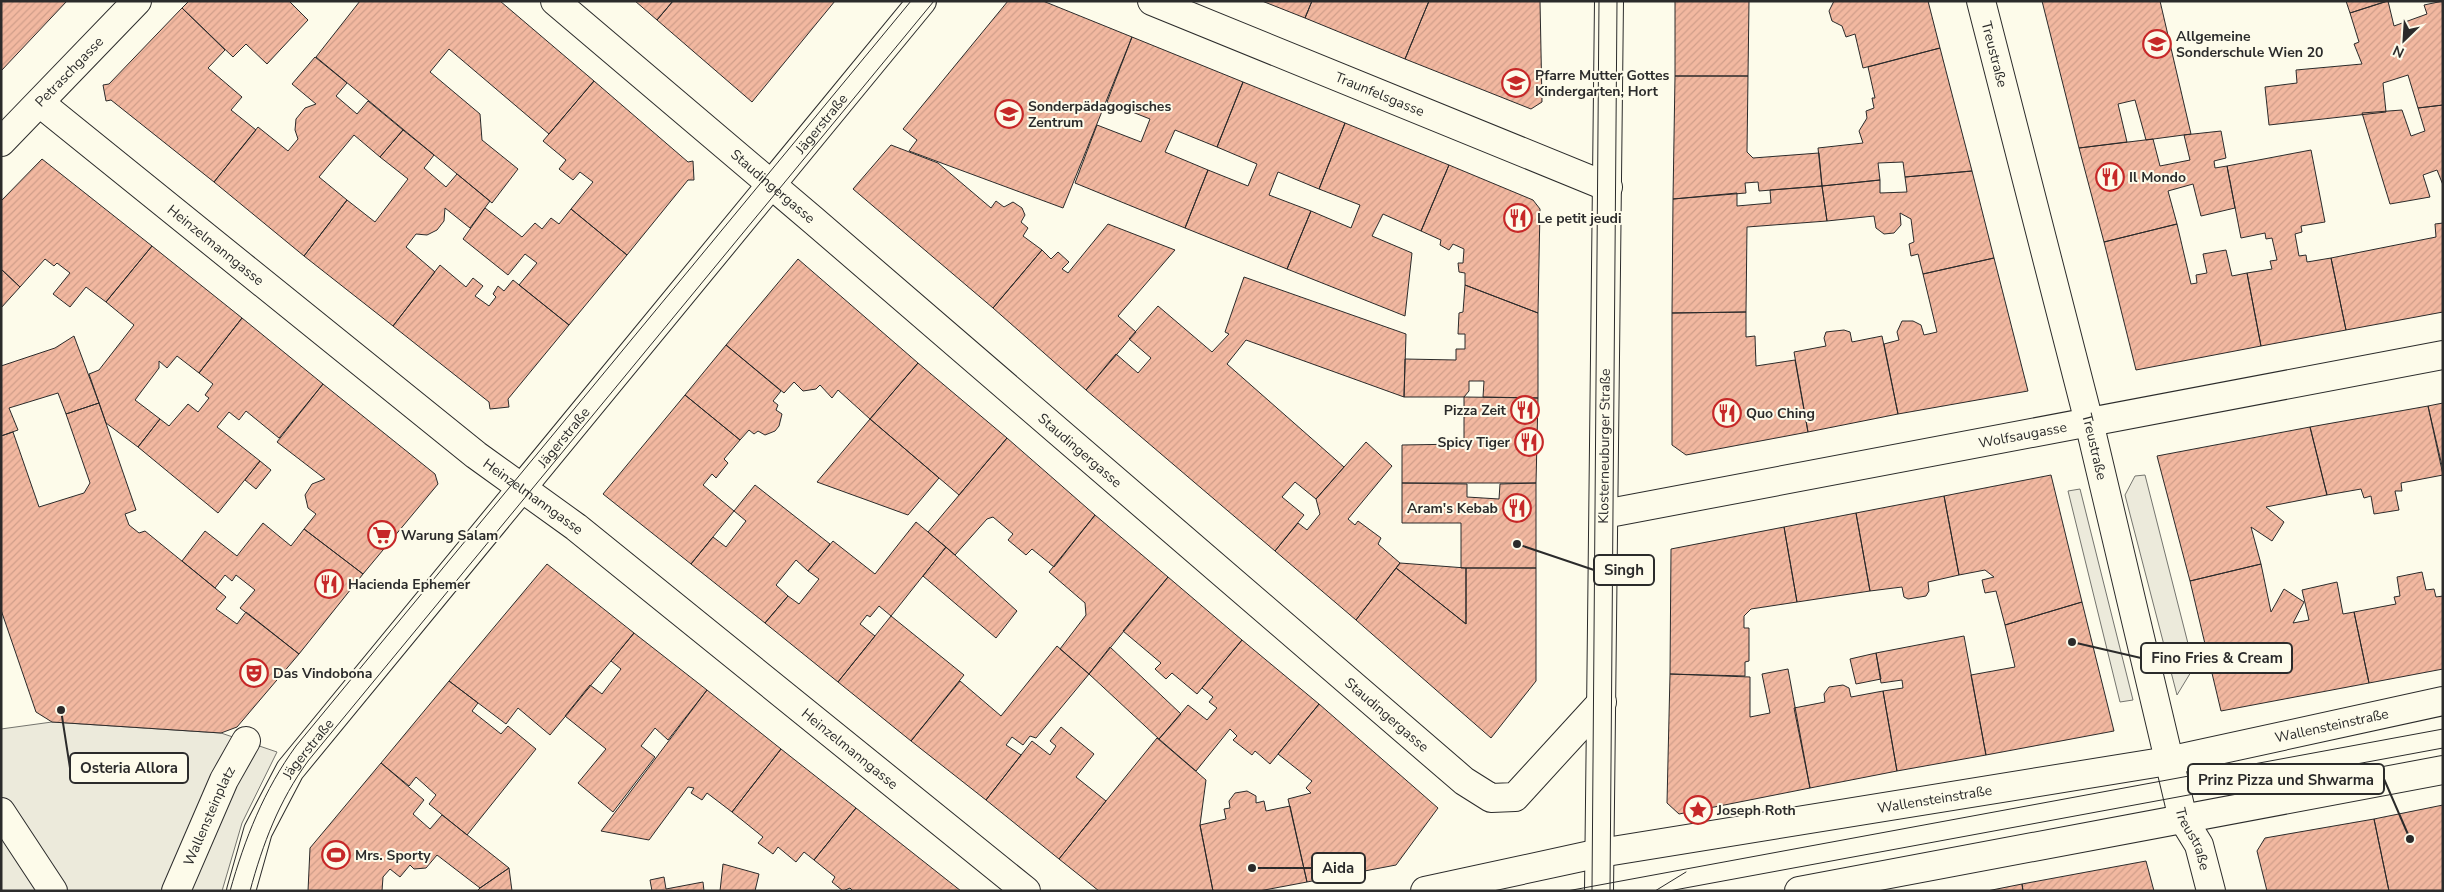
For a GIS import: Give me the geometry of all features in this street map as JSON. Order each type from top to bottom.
[{"type":"street","name":"Petraschgasse","points":[[1,142],[137,1]]},
{"type":"street","name":"Staudingergasse","points":[[555,1],[821,227],[1464,781],[1491,798],[1515,798],[1602,702]]},
{"type":"street","name":"Jägerstraße","points":[[240,891],[258,831],[290,770],[922,1]]},
{"type":"street","name":"Traunfelsgasse","points":[[1152,1],[1608,187]]},
{"type":"street","name":"Klosterneuburger Straße","points":[[1600,891],[1609,1]]},
{"type":"street","name":"Treustraße","points":[[1981,1],[2089,422],[2168,761],[2183,819],[2199,844],[2211,891]]},
{"type":"street","name":"Heinzelmanngasse","points":[[40,103],[476,455],[576,526],[1026,891]]},
{"type":"street","name":"Wolfsaugasse","points":[[1604,514],[2443,355]]},
{"type":"street","name":"Wallensteinstraße","points":[[1425,891],[1600,853],[2168,761],[2443,701]]},
{"type":"street","name":"Wallensteinplatz","points":[[176,891],[224,780],[246,742]]},
{"type":"street","points":[[1799,891],[2443,770]]},
{"type":"street","points":[[1,812],[53,891]]},
{"type":"shaded area","points":[[2145,475],[2194,667],[2177,695],[2125,495],[2135,476]]},
{"type":"shaded area","points":[[2080,489],[2133,700],[2120,702],[2068,491]]},
{"type":"shaded area","points":[[52,722],[221,733],[277,752],[242,823],[222,891],[1,891],[1,729]]},
{"type":"building","points":[[1,1],[67,1],[1,71]]},
{"type":"building","points":[[189,1],[289,1],[308,20],[267,64],[246,44],[233,57],[182,8]]},
{"type":"building","points":[[360,1],[500,1],[594,81],[549,134],[449,49],[430,72],[480,114],[482,140],[518,169],[492,203],[316,57]]},
{"type":"building","points":[[635,1],[673,1],[657,20]]},
{"type":"building","points":[[673,1],[835,1],[752,102],[657,20]]},
{"type":"building","name":"Sonderpädagogisches Zentrum","points":[[1008,1],[1043,1],[1132,37],[1063,208],[909,151],[917,140],[903,129]]},
{"type":"building","points":[[1262,1],[1312,1],[1305,18]]},
{"type":"building","points":[[1312,1],[1429,1],[1405,59],[1305,18]]},
{"type":"building","points":[[1429,1],[1540,1],[1542,102],[1531,109],[1405,59]]},
{"type":"building","points":[[1675,1],[1749,1],[1748,76],[1675,76]]},
{"type":"building","points":[[1834,1],[1928,1],[1940,48],[1863,68],[1855,34],[1846,37],[1842,26],[1832,21],[1829,11]]},
{"type":"building","points":[[2042,1],[2160,1],[2191,134],[2146,140],[2135,100],[2118,104],[2127,142],[2079,148]]},
{"type":"building","points":[[2346,1],[2387,1],[2350,13]]},
{"type":"building","points":[[2388,1],[2394,26],[2427,14],[2424,5],[2443,1],[2443,105],[2418,108],[2408,75],[2383,83],[2386,112],[2269,125],[2265,87],[2297,83],[2296,70],[2362,64],[2354,44],[2359,42],[2350,13]]},
{"type":"building","points":[[182,8],[225,50],[208,68],[242,97],[231,110],[256,130],[214,182],[111,100],[106,101],[103,85],[109,84]]},
{"type":"building","points":[[1132,37],[1243,82],[1217,147],[1175,130],[1165,152],[1208,170],[1185,228],[1075,183],[1097,125],[1141,142],[1150,119],[1107,102]]},
{"type":"building","points":[[1940,48],[1972,171],[1905,177],[1903,162],[1878,163],[1880,180],[1822,186],[1818,148],[1863,143],[1859,131],[1867,118],[1866,111],[1874,108],[1872,98],[1875,98],[1868,67]]},
{"type":"building","points":[[315,57],[347,83],[336,96],[357,114],[368,101],[403,130],[380,157],[354,135],[319,177],[347,200],[304,256],[214,182],[258,127],[288,151],[298,139],[295,130],[296,119],[305,108],[316,104],[292,84]]},
{"type":"building","points":[[1675,76],[1748,76],[1747,152],[1753,158],[1819,153],[1822,186],[1759,191],[1758,182],[1745,183],[1746,193],[1673,199]]},
{"type":"building","points":[[594,81],[688,162],[693,161],[694,180],[688,180],[627,255],[571,209],[593,182],[580,172],[573,180],[559,169],[566,160],[543,141]]},
{"type":"building","points":[[1243,82],[1345,123],[1319,189],[1278,172],[1269,195],[1311,211],[1287,269],[1185,228],[1208,170],[1248,186],[1257,164],[1217,147]]},
{"type":"building","points":[[2443,105],[2443,185],[2437,170],[2423,175],[2430,197],[2390,204],[2362,113],[2402,110],[2411,136],[2425,131],[2418,108]]},
{"type":"building","points":[[1345,123],[1449,165],[1421,231],[1383,214],[1372,236],[1412,253],[1405,316],[1287,269],[1311,211],[1351,228],[1360,205],[1319,189]]},
{"type":"building","points":[[403,130],[434,155],[424,168],[446,187],[457,174],[490,201],[470,228],[445,208],[444,221],[437,230],[427,235],[416,234],[406,247],[435,272],[393,326],[304,256],[347,200],[375,222],[408,179],[380,157]]},
{"type":"building","points":[[2221,131],[2226,158],[2214,161],[2215,168],[2227,166],[2235,208],[2201,216],[2193,184],[2168,191],[2177,224],[2104,242],[2079,148],[2153,139],[2160,166],[2190,160],[2184,135]]},
{"type":"building","points":[[891,145],[938,163],[991,208],[996,201],[1004,207],[1013,202],[1022,208],[1025,215],[1021,222],[1028,228],[1023,236],[1042,250],[993,308],[853,189]]},
{"type":"building","points":[[2311,150],[2325,222],[2301,226],[2302,232],[2295,234],[2299,256],[2306,255],[2307,262],[2331,258],[2346,330],[2261,346],[2247,273],[2272,269],[2270,261],[2277,260],[2272,238],[2266,239],[2265,233],[2241,238],[2227,166]]},
{"type":"building","points":[[42,159],[152,246],[106,302],[86,287],[70,307],[53,294],[70,273],[57,263],[54,266],[45,259],[20,287],[1,269],[1,201]]},
{"type":"building","points":[[1449,165],[1533,200],[1540,209],[1538,313],[1465,285],[1465,273],[1459,272],[1458,263],[1463,263],[1464,249],[1453,244],[1449,250],[1440,245],[1441,240],[1421,231]]},
{"type":"building","points":[[1972,171],[1994,258],[1923,274],[1918,254],[1911,256],[1909,244],[1914,242],[1911,219],[1900,213],[1901,225],[1894,233],[1884,234],[1876,228],[1874,216],[1827,221],[1822,186],[1880,180],[1880,193],[1907,192],[1905,177]]},
{"type":"building","points":[[1822,186],[1827,221],[1747,227],[1746,312],[1672,313],[1673,199],[1737,193],[1737,206],[1771,203],[1770,190]]},
{"type":"building","points":[[485,208],[522,237],[535,223],[542,229],[551,218],[559,224],[571,209],[627,255],[569,325],[519,285],[537,263],[525,254],[508,275],[463,239]]},
{"type":"building","points":[[2443,223],[2443,312],[2346,330],[2331,258],[2436,237],[2435,224]]},
{"type":"building","points":[[1108,224],[1175,250],[1118,316],[1136,332],[1086,390],[993,308],[1042,250],[1051,259],[1058,252],[1069,262],[1062,269],[1068,273]]},
{"type":"building","points":[[2177,224],[2191,284],[2197,283],[2196,275],[2207,273],[2203,254],[2226,250],[2232,276],[2247,273],[2261,346],[2136,370],[2104,242]]},
{"type":"building","points":[[152,246],[242,318],[199,373],[177,356],[167,368],[159,361],[159,368],[135,400],[160,419],[138,447],[106,423],[89,374],[99,370],[134,325],[106,302]]},
{"type":"building","points":[[1994,258],[2028,391],[1898,414],[1884,344],[1899,340],[1897,332],[1902,321],[1913,321],[1921,325],[1924,335],[1937,332],[1923,274]]},
{"type":"building","points":[[798,259],[918,363],[870,419],[838,390],[832,398],[820,385],[816,389],[803,391],[794,382],[784,393],[726,345]]},
{"type":"building","points":[[440,265],[466,287],[473,278],[483,286],[475,296],[489,306],[496,297],[493,294],[498,286],[504,291],[513,280],[569,325],[508,399],[509,407],[490,409],[489,402],[393,326]]},
{"type":"building","points":[[1,269],[20,287],[1,308]]},
{"type":"building","points":[[1244,277],[1406,334],[1404,397],[1246,340],[1227,364],[1344,467],[1316,499],[1295,482],[1282,497],[1304,515],[1275,551],[1086,390],[1116,354],[1138,373],[1151,358],[1129,339],[1158,306],[1212,352],[1229,334],[1225,332]]},
{"type":"building","points":[[1465,285],[1538,313],[1538,398],[1483,397],[1484,381],[1469,381],[1469,391],[1464,397],[1404,397],[1405,359],[1456,360],[1456,349],[1465,349],[1465,334],[1458,334],[1459,313],[1463,312]]},
{"type":"building","points":[[1746,312],[1746,337],[1755,336],[1756,366],[1795,360],[1808,432],[1686,455],[1672,445],[1672,313]]},
{"type":"building","points":[[242,318],[323,384],[279,438],[246,411],[239,420],[229,412],[217,427],[260,461],[218,513],[138,447],[160,419],[169,426],[188,404],[198,412],[209,398],[205,395],[213,384],[199,373]]},
{"type":"building","points":[[1844,330],[1850,332],[1852,342],[1882,336],[1898,414],[1808,432],[1794,352],[1826,346],[1824,338],[1826,332]]},
{"type":"building","points":[[74,336],[99,403],[66,414],[58,393],[9,408],[18,430],[1,436],[1,366],[55,348]]},
{"type":"building","points":[[726,345],[781,391],[773,401],[778,405],[776,410],[782,414],[779,426],[775,431],[765,435],[758,431],[754,434],[749,430],[740,440],[685,395]]},
{"type":"building","points":[[918,363],[1007,438],[959,495],[870,419]]},
{"type":"building","points":[[323,384],[435,474],[438,484],[363,574],[304,529],[316,514],[308,508],[305,495],[312,484],[325,479],[277,442]]},
{"type":"building","points":[[685,395],[740,440],[724,459],[728,463],[716,478],[712,474],[703,485],[734,511],[691,564],[603,494]]},
{"type":"building","points":[[1464,397],[1538,398],[1536,483],[1402,483],[1402,445],[1464,444]]},
{"type":"building","points":[[99,403],[136,510],[125,514],[129,525],[139,533],[145,531],[226,597],[216,609],[237,624],[246,612],[299,654],[237,727],[221,733],[52,722],[36,712],[1,610],[1,436],[13,432],[39,507],[84,493],[90,483],[66,414]]},
{"type":"building","points":[[2443,403],[2443,470],[2428,406]]},
{"type":"building","points":[[2428,406],[2443,475],[2401,483],[2402,491],[2395,491],[2399,510],[2374,514],[2371,496],[2364,498],[2361,489],[2327,495],[2310,427]]},
{"type":"building","points":[[870,419],[939,478],[908,515],[817,482]]},
{"type":"building","points":[[2310,427],[2327,495],[2266,507],[2284,522],[2272,541],[2251,527],[2261,564],[2190,581],[2157,456]]},
{"type":"building","points":[[1007,438],[1095,515],[1054,567],[1032,549],[1026,555],[1008,540],[1013,534],[993,517],[987,519],[955,555],[928,532]]},
{"type":"building","points":[[1366,442],[1392,466],[1348,519],[1355,525],[1358,521],[1381,538],[1378,544],[1400,563],[1356,620],[1275,551],[1298,523],[1307,530],[1320,514],[1316,499]]},
{"type":"building","points":[[260,461],[271,470],[256,489],[245,480]]},
{"type":"building","points":[[2051,475],[2082,602],[2005,625],[1996,591],[1985,593],[1982,580],[1994,577],[1985,570],[1959,575],[1944,496]]},
{"type":"building","points":[[1402,483],[1467,484],[1467,497],[1499,499],[1500,484],[1536,483],[1536,568],[1461,568],[1461,523],[1402,523]]},
{"type":"building","points":[[755,485],[830,544],[808,571],[796,560],[776,585],[788,596],[765,623],[691,564],[713,537],[726,547],[746,521],[734,511]]},
{"type":"building","points":[[1944,496],[1959,575],[1928,582],[1929,591],[1926,596],[1908,599],[1904,597],[1902,587],[1870,591],[1856,513]]},
{"type":"building","points":[[1856,513],[1870,591],[1797,602],[1784,527]]},
{"type":"building","points":[[1095,515],[1168,577],[1089,674],[1060,649],[1086,615],[1085,603],[1049,572]]},
{"type":"building","points":[[916,522],[946,547],[891,616],[879,606],[870,617],[867,615],[860,624],[875,636],[838,682],[765,623],[788,596],[799,604],[819,579],[808,571],[833,541],[875,574]]},
{"type":"building","points":[[263,523],[291,546],[304,529],[363,574],[299,654],[240,608],[255,590],[236,575],[232,581],[225,575],[215,588],[182,561],[205,531],[237,556]]},
{"type":"building","points":[[1784,527],[1797,602],[1751,609],[1744,616],[1744,628],[1749,628],[1749,661],[1745,662],[1745,676],[1670,674],[1671,549]]},
{"type":"building","points":[[946,547],[1017,611],[996,638],[923,576]]},
{"type":"building","points":[[1400,563],[1466,568],[1466,624],[1396,568]]},
{"type":"building","points":[[547,564],[634,633],[550,735],[518,708],[506,724],[449,681]]},
{"type":"building","points":[[2261,564],[2271,612],[2284,589],[2304,602],[2293,623],[2309,620],[2302,590],[2337,582],[2343,614],[2354,612],[2369,683],[2221,711],[2190,581]]},
{"type":"building","points":[[1396,568],[1466,624],[1466,568],[1536,568],[1536,681],[1491,738],[1356,620]]},
{"type":"building","points":[[2422,572],[2426,590],[2434,589],[2436,597],[2443,596],[2443,669],[2369,683],[2354,612],[2396,604],[2394,597],[2400,596],[2397,577]]},
{"type":"building","points":[[1168,577],[1242,640],[1197,694],[1172,673],[1166,679],[1155,669],[1161,663],[1123,631]]},
{"type":"building","points":[[2082,602],[2114,731],[1986,755],[1971,675],[2015,667],[2005,625]]},
{"type":"building","points":[[891,616],[964,675],[911,741],[838,682]]},
{"type":"building","points":[[634,633],[707,690],[668,740],[655,728],[641,746],[655,757],[613,812],[578,783],[606,749],[565,716],[590,685],[602,694],[621,669],[611,661]]},
{"type":"building","points":[[1964,636],[1986,755],[1897,771],[1883,691],[1903,688],[1902,680],[1881,683],[1876,653]]},
{"type":"building","points":[[1242,640],[1319,704],[1270,764],[1255,751],[1252,755],[1233,740],[1237,736],[1230,729],[1196,771],[1159,739],[1188,705],[1207,720],[1217,708],[1209,702],[1213,697],[1202,688]]},
{"type":"building","points":[[1057,646],[1089,674],[1036,738],[1030,736],[1023,745],[1012,737],[1006,745],[1021,755],[986,800],[911,741],[960,681],[1001,716]]},
{"type":"building","points":[[1110,647],[1181,714],[1159,739],[1089,674]]},
{"type":"building","points":[[1876,653],[1881,679],[1856,684],[1850,659]]},
{"type":"building","points":[[1788,669],[1810,788],[1679,814],[1667,803],[1670,674],[1750,677],[1750,717],[1770,713],[1762,674]]},
{"type":"building","points":[[449,681],[478,703],[472,711],[501,734],[508,726],[536,749],[467,835],[429,804],[436,795],[416,777],[409,786],[381,763]]},
{"type":"building","points":[[1843,685],[1849,688],[1851,697],[1883,691],[1897,771],[1810,788],[1794,708],[1825,702],[1824,694],[1829,687]]},
{"type":"building","points":[[707,690],[781,749],[732,812],[707,793],[702,800],[691,793],[694,788],[688,787],[649,840],[601,831]]},
{"type":"building","points":[[1319,704],[1438,808],[1396,865],[1307,882],[1288,799],[1311,793],[1306,788],[1312,781],[1278,754]]},
{"type":"building","points":[[1061,727],[1094,754],[1076,777],[1106,801],[1059,859],[986,800],[1032,741],[1050,755],[1056,746],[1050,741]]},
{"type":"building","points":[[1157,738],[1206,780],[1200,825],[1213,891],[1099,891],[1059,859]]},
{"type":"building","points":[[781,749],[856,808],[814,860],[804,852],[796,862],[778,847],[773,854],[758,843],[763,837],[732,812]]},
{"type":"building","points":[[381,763],[424,800],[413,814],[430,829],[442,815],[509,868],[480,888],[437,855],[426,868],[414,869],[410,865],[400,877],[390,869],[383,877],[382,891],[308,891],[310,848]]},
{"type":"building","points":[[1247,791],[1256,796],[1256,803],[1264,801],[1266,811],[1290,806],[1307,882],[1259,891],[1213,891],[1200,825],[1226,819],[1224,809],[1230,808],[1229,801],[1235,793]]},
{"type":"building","points":[[2443,805],[2443,891],[2389,891],[2374,819]]},
{"type":"building","points":[[856,808],[961,891],[853,891],[850,888],[843,891],[832,882],[835,877],[814,860]]},
{"type":"building","points":[[2374,819],[2389,891],[2267,891],[2257,851],[2265,838]]},
{"type":"building","points":[[2146,861],[2154,891],[2023,891],[2022,884]]},
{"type":"building","points":[[723,864],[759,874],[755,891],[720,891]]},
{"type":"building","points":[[509,868],[512,891],[477,891],[480,888]]},
{"type":"building","points":[[664,877],[666,889],[703,882],[704,891],[652,891],[650,880]]},
{"type":"building","points":[[2022,884],[2023,891],[1987,891]]},
{"type":"tram line","points":[[230,891],[249,833],[265,797],[296,746],[911,1]]},
{"type":"tram line","points":[[250,891],[260,856],[280,807],[308,761],[934,1]]},
{"type":"tram line","points":[[1592,891],[1599,1]]},
{"type":"tram line","points":[[1610,891],[1617,1]]},
{"type":"tram line","points":[[1567,891],[2443,729]]},
{"type":"tram line","points":[[1669,891],[2443,748]]},
{"type":"tram line","points":[[1655,891],[1686,872]]},
{"type":"place","name":"Allgemeine Sonderschule Wien 20","points":[[2157,44]]},
{"type":"place","name":"Pfarre Mutter Gottes Kindergarten, Hort","points":[[1516,83]]},
{"type":"place","name":"Sonderpädagogisches Zentrum","points":[[1009,114]]},
{"type":"place","name":"Il Mondo","points":[[2110,177]]},
{"type":"place","name":"Le petit jeudi","points":[[1518,218]]},
{"type":"place","name":"Pizza Zeit","points":[[1525,410]]},
{"type":"place","name":"Quo Ching","points":[[1727,413]]},
{"type":"place","name":"Spicy Tiger","points":[[1529,442]]},
{"type":"place","name":"Aram's Kebab","points":[[1517,508]]},
{"type":"place","name":"Warung Salam","points":[[382,535]]},
{"type":"place","name":"Singh","points":[[1517,544]]},
{"type":"place","name":"Hacienda Ephemer","points":[[329,584]]},
{"type":"place","name":"Fino Fries & Cream","points":[[2072,642]]},
{"type":"place","name":"Das Vindobona","points":[[254,673]]},
{"type":"place","name":"Osteria Allora","points":[[61,710]]},
{"type":"place","name":"Joseph Roth","points":[[1698,810]]},
{"type":"place","name":"Prinz Pizza und Shwarma","points":[[2410,839]]},
{"type":"place","name":"Mrs. Sporty","points":[[336,855]]},
{"type":"place","name":"Aida","points":[[1252,868]]}]
